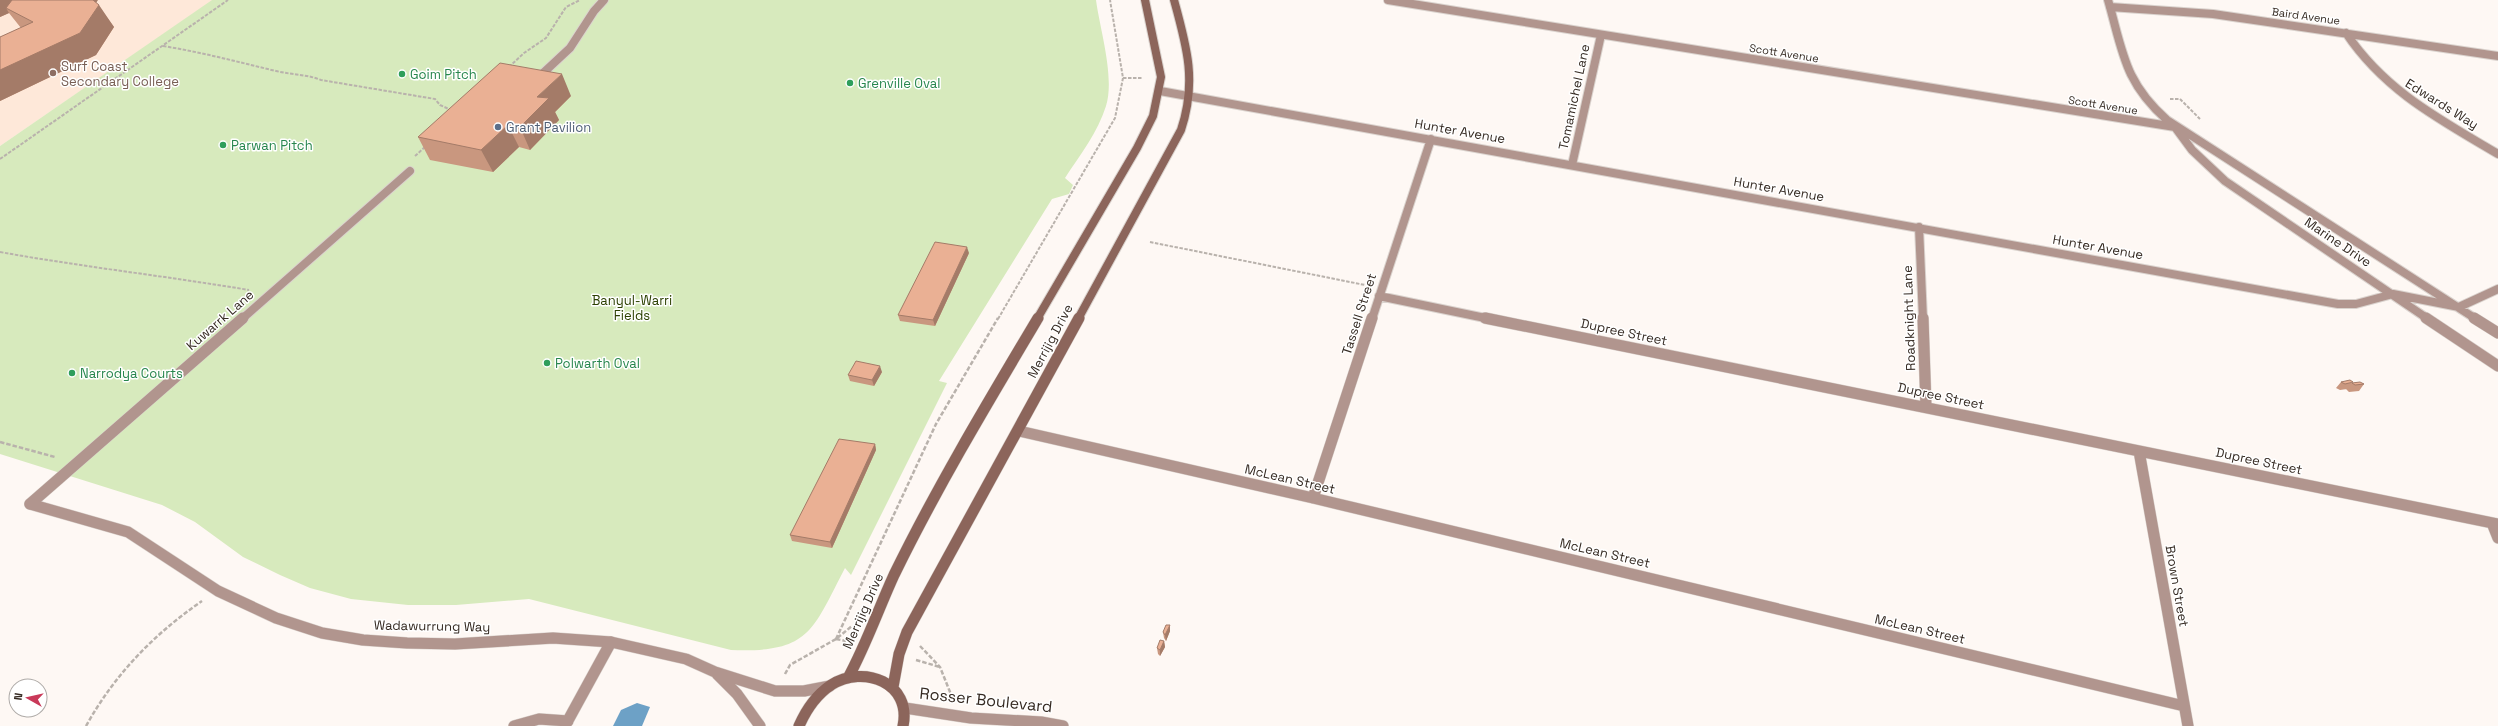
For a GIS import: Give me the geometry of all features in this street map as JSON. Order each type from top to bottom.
[{"type":"street","points":[[541,75],[570,48],[594,11],[604,0]]},
{"type":"street","name":"Merrijig Drive","points":[[848,678],[866,645],[894,576],[969,435],[1137,148],[1153,116],[1160,91],[1161,77],[1158,55],[1145,0]]},
{"type":"street","name":"Merrijig Drive","points":[[893,687],[900,654],[907,632],[1019,431],[1181,130],[1191,96],[1188,51],[1174,0]]},
{"type":"street","name":"Scott Avenue","points":[[1388,0],[2175,127]]},
{"type":"street","name":"Baird Avenue","points":[[2109,4],[2213,14],[2498,56]]},
{"type":"street","name":"Marine Drive","points":[[2109,4],[2127,68],[2152,105],[2175,127],[2200,141],[2498,333]]},
{"type":"street","name":"Edwards Way","points":[[2346,33],[2365,63],[2399,93],[2420,108],[2498,154]]},
{"type":"street","name":"Tomamichel Lane","points":[[1572,165],[1601,35]]},
{"type":"street","name":"Hunter Avenue","points":[[1160,91],[1919,227],[2338,304],[2356,304],[2393,294]]},
{"type":"street","name":"Marine Drive","points":[[2175,127],[2183,141],[2199,159],[2226,181],[2498,366]]},
{"type":"street","name":"Tassell Street","points":[[1313,498],[1431,139]]},
{"type":"street","name":"Kuwarrk Lane","points":[[30,504],[410,171]]},
{"type":"street","name":"Roadknight Lane","points":[[1919,227],[1926,407]]},
{"type":"street","points":[[2393,294],[2459,307],[2498,289]]},
{"type":"street","name":"Dupree Street","points":[[1380,292],[1926,407],[2495,524]]},
{"type":"street","name":"McLean Street","points":[[1019,431],[1313,498],[2184,706]]},
{"type":"street","name":"Brown Street","points":[[2139,451],[2188,726]]},
{"type":"street","name":"Wadawurrung Way","points":[[30,504],[128,532],[218,592],[276,618],[322,633],[363,640],[455,644],[565,638],[611,642],[686,659],[715,672],[775,691],[804,691],[832,686]]},
{"type":"street","points":[[2495,524],[2498,538]]},
{"type":"street","points":[[514,726],[539,719],[566,724],[611,642]]},
{"type":"street","name":"Wadawurrung Way","points":[[715,672],[737,694],[760,726]]},
{"type":"street","points":[[799,726],[805,710],[816,696],[848,678],[880,680],[893,687],[901,696],[906,708],[903,726]]},
{"type":"street","name":"Rosser Boulevard","points":[[906,708],[972,718],[1041,722],[1063,726]]},
{"type":"path","points":[[0,159],[228,0]]},
{"type":"path","points":[[504,72],[524,53],[546,38],[566,7],[580,0]]},
{"type":"path","points":[[836,639],[936,424],[1115,118],[1123,78],[1110,0]]},
{"type":"path","points":[[163,46],[202,52],[211,56],[281,72],[307,74],[321,80],[435,99],[440,105],[452,111]]},
{"type":"path","points":[[414,156],[431,141]]},
{"type":"path","points":[[1150,242],[1380,292]]},
{"type":"path","points":[[0,252],[67,264],[146,273],[269,295]]},
{"type":"path","points":[[86,726],[122,669],[155,636],[180,615],[218,592]]},
{"type":"path","points":[[907,632],[940,667]]},
{"type":"shaded area","name":"Surf Coast Secondary College","points":[[0,0],[213,0],[0,146]]},
{"type":"green space","name":"Banyul-Warri Fields","points":[[212,0],[1096,0],[1108,68],[1108,94],[1103,116],[1088,143],[1065,178],[1073,185],[1069,194],[1052,199],[939,381],[947,383],[851,575],[845,568],[815,622],[805,634],[793,642],[778,647],[757,650],[731,650],[529,599],[456,605],[408,605],[351,599],[310,588],[243,557],[195,522],[162,505],[0,454],[0,146]]},
{"type":"water","points":[[637,703],[650,707],[642,726],[613,726],[621,710]]},
{"type":"building","points":[[12,0],[93,0],[99,5],[80,33],[0,70],[0,37],[33,22],[6,8]]},
{"type":"building","points":[[500,63],[562,74],[537,97],[549,98],[520,127],[508,125],[481,150],[418,137]]},
{"type":"building","points":[[935,242],[967,247],[933,320],[898,315]]},
{"type":"building","points":[[856,361],[880,366],[872,380],[848,375]]},
{"type":"building","points":[[2350,380],[2353,382],[2345,384],[2341,382]]},
{"type":"building","points":[[2360,382],[2364,384],[2355,385],[2352,383]]},
{"type":"building","points":[[839,439],[875,444],[830,542],[790,535]]},
{"type":"building","points":[[1166,625],[1170,625],[1165,635],[1163,632]]},
{"type":"building","points":[[1160,640],[1164,641],[1160,650],[1157,648]]},
{"type":"place","name":"Surf Coast Secondary College","points":[[53,73]]},
{"type":"place","name":"Goim Pitch","points":[[402,74]]},
{"type":"place","name":"Grenville Oval","points":[[850,83]]},
{"type":"place","name":"Grant Pavilion","points":[[498,127]]},
{"type":"place","name":"Parwan Pitch","points":[[223,145]]},
{"type":"place","name":"Polwarth Oval","points":[[547,363]]},
{"type":"place","name":"Narrodya Courts","points":[[72,373]]}]
